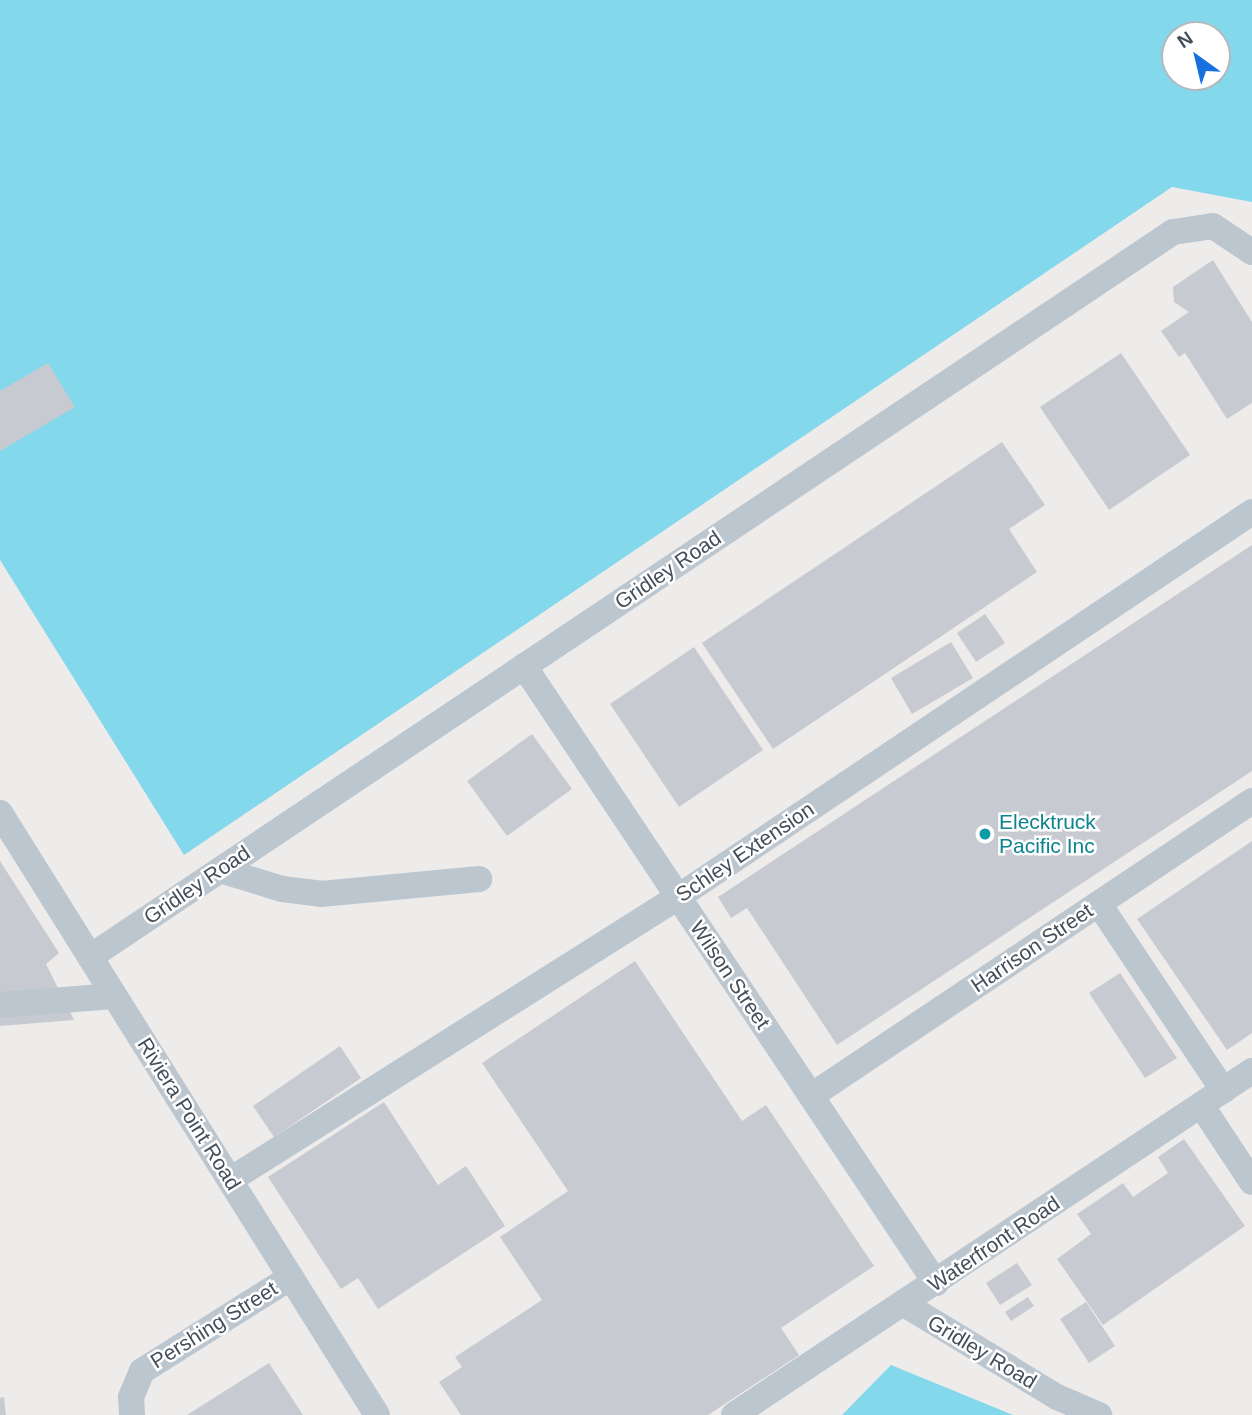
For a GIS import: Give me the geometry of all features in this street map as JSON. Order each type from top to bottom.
[{"type":"street","name":"Gridley Road","points":[[90,957],[1173,232],[1213,226],[1252,252]]},
{"type":"street","name":"Schley Extension","points":[[230,1180],[678,897],[1252,512]]},
{"type":"street","name":"Wilson Street","points":[[524,666],[936,1283]]},
{"type":"street","name":"Harrison Street","points":[[811,1096],[1252,800]]},
{"type":"street","name":"Riviera Point Road","points":[[0,813],[377,1415]]},
{"type":"street","points":[[220,870],[282,889],[321,894],[479,878]]},
{"type":"street","points":[[1099,904],[1223,1090]]},
{"type":"street","points":[[0,1005],[114,996]]},
{"type":"street","name":"Waterfront Road","points":[[734,1415],[1252,1071]]},
{"type":"street","points":[[1201,1105],[1252,1182]]},
{"type":"street","name":"Pershing Street","points":[[132,1415],[131,1397],[142,1371],[291,1277]]},
{"type":"street","name":"Gridley Road","points":[[904,1304],[1057,1398],[1099,1415]]},
{"type":"water","points":[[0,0],[1252,0],[1252,202],[1172,187],[184,855],[0,560]]},
{"type":"water","points":[[891,1365],[1013,1415],[842,1415]]},
{"type":"building","points":[[1213,260],[1252,322],[1252,403],[1227,419],[1185,353],[1179,357],[1161,331],[1189,312],[1174,302],[1173,287]]},
{"type":"building","points":[[1121,353],[1190,455],[1109,510],[1040,407]]},
{"type":"building","points":[[48,363],[75,407],[0,451],[0,391]]},
{"type":"building","points":[[1002,442],[1045,505],[1009,529],[1037,572],[773,749],[702,643]]},
{"type":"building","name":"Elecktruck Pacific Inc","points":[[1252,545],[1252,771],[837,1045],[747,908],[731,918],[718,897]]},
{"type":"building","points":[[985,614],[1005,643],[976,662],[957,633]]},
{"type":"building","points":[[951,642],[973,678],[912,714],[891,678]]},
{"type":"building","points":[[694,647],[763,750],[679,807],[610,704]]},
{"type":"building","points":[[532,734],[572,789],[507,836],[467,781]]},
{"type":"building","points":[[1252,841],[1252,1033],[1227,1050],[1137,919]]},
{"type":"building","points":[[0,861],[59,953],[46,964],[74,1020],[0,1026]]},
{"type":"building","points":[[635,961],[742,1121],[766,1105],[874,1266],[781,1328],[799,1355],[708,1415],[461,1415],[439,1382],[462,1367],[455,1357],[542,1300],[500,1237],[568,1191],[482,1063]]},
{"type":"building","points":[[1120,973],[1177,1058],[1145,1078],[1089,993]]},
{"type":"building","points":[[340,1046],[361,1078],[274,1137],[253,1106]]},
{"type":"building","points":[[384,1102],[438,1185],[466,1166],[505,1226],[378,1309],[358,1278],[341,1289],[268,1177]]},
{"type":"building","points":[[1184,1139],[1245,1226],[1103,1325],[1057,1259],[1091,1234],[1077,1214],[1123,1183],[1133,1197],[1168,1173],[1158,1157]]},
{"type":"building","points":[[1017,1263],[1032,1285],[1000,1305],[986,1283]]},
{"type":"building","points":[[1028,1297],[1034,1306],[1011,1321],[1005,1312]]},
{"type":"building","points":[[1086,1302],[1115,1346],[1089,1363],[1060,1319]]},
{"type":"building","points":[[269,1363],[303,1415],[187,1415]]},
{"type":"building","points":[[4,1397],[6,1415],[0,1415],[0,1398]]},
{"type":"place","name":"Elecktruck Pacific Inc","points":[[985,834]]}]
